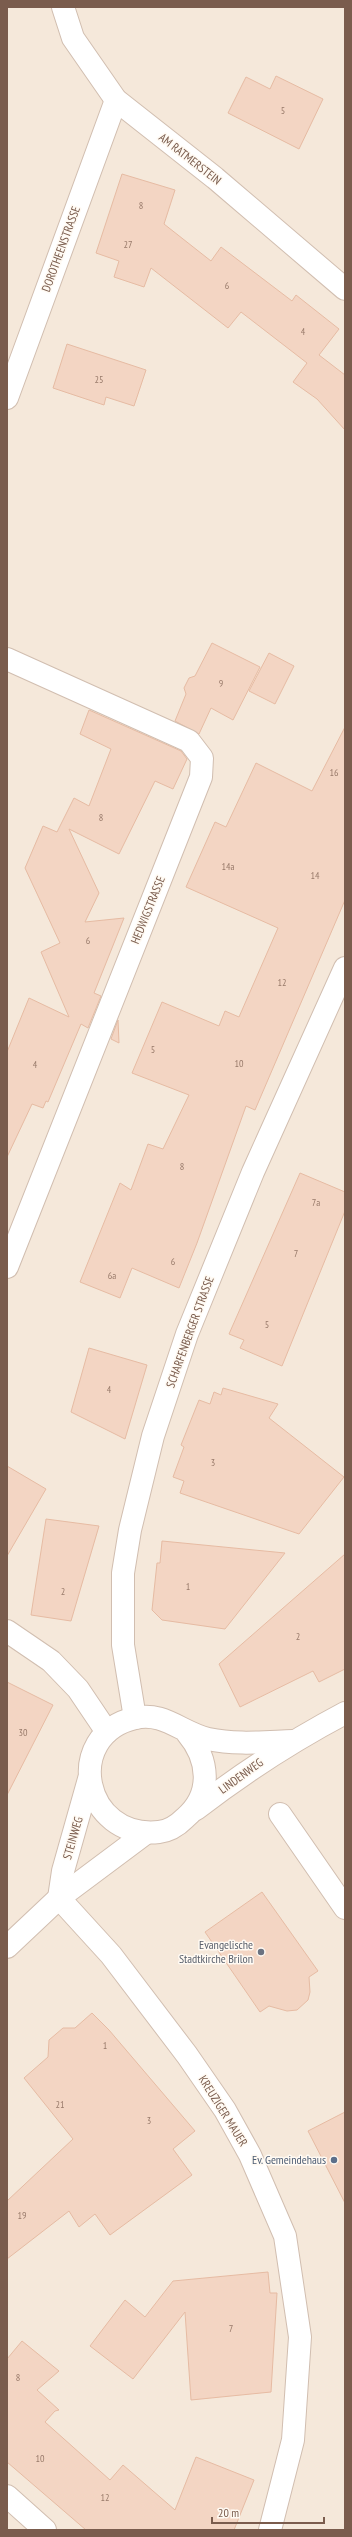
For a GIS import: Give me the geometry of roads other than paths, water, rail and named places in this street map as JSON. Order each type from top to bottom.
[{"type":"street","name":"AM RATMERSTEIN","points":[[63,7],[73,38],[116,100],[215,178],[345,289]]},
{"type":"street","name":"DOROTHEENSTRASSE","points":[[7,398],[116,100]]},
{"type":"street","name":"HEDWIGSTRASSE","points":[[7,659],[189,741],[202,758],[201,777],[7,1267]]},
{"type":"street","name":"SCHARFENBERGER STRASSE","points":[[135,1718],[123,1646],[123,1573],[130,1530],[153,1436],[187,1334],[244,1194],[345,968]]},
{"type":"street","points":[[7,1631],[51,1662],[78,1689],[107,1732]]},
{"type":"street","name":"LINDENWEG","points":[[191,1814],[247,1770],[292,1741],[345,1712]]},
{"type":"street","points":[[150,1716],[176,1724],[197,1744],[203,1758],[206,1772],[202,1794],[191,1814],[173,1827],[163,1831],[146,1833],[129,1830],[114,1822],[93,1796],[89,1779],[92,1757],[97,1746],[107,1732],[120,1723],[135,1718],[150,1716]]},
{"type":"street","name":"LINDENWEG","points":[[187,1733],[239,1743],[292,1741]]},
{"type":"street","name":"STEINWEG","points":[[59,1898],[63,1871],[89,1779]]},
{"type":"street","points":[[280,1814],[345,1908]]},
{"type":"street","points":[[7,1947],[59,1898],[146,1833]]},
{"type":"street","name":"KREUZIGER MAUER","points":[[59,1898],[111,1955],[187,2055],[225,2110],[250,2155],[285,2236],[300,2337],[293,2440],[270,2530]]},
{"type":"street","points":[[7,2496],[45,2530]]},
{"type":"place","name":"Evangelische Stadtkirche Brilon","points":[[261,1952]]},
{"type":"place","name":"Ev. Gemeindehaus","points":[[334,2160]]}]
